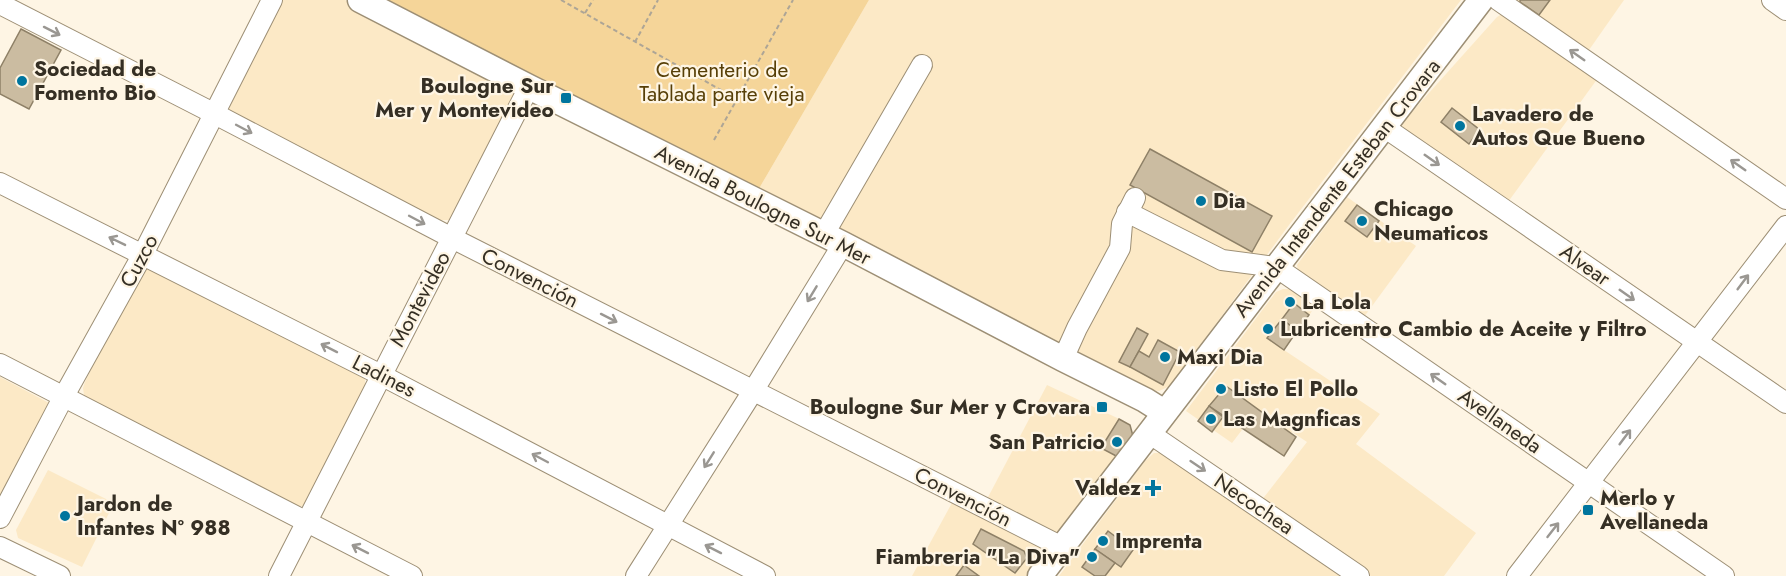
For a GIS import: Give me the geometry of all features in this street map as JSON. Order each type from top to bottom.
[{"type":"main road","name":"Avenida Boulogne Sur Mer","points":[[360,0],[833,239],[1145,400],[1164,412]]},
{"type":"main road","name":"Avenida Intendente Esteban Crovara","points":[[1040,576],[1481,0]]},
{"type":"street","name":"Cuzco","points":[[0,518],[64,396],[143,254],[272,0]]},
{"type":"street","points":[[1498,0],[1786,198]]},
{"type":"street","points":[[1772,0],[1786,10]]},
{"type":"street","name":"Convención","points":[[0,4],[452,238],[1062,547]]},
{"type":"street","points":[[636,576],[753,391],[922,65]]},
{"type":"street","name":"Montevideo","points":[[279,576],[529,87]]},
{"type":"street","name":"Alvear","points":[[1383,127],[1786,403]]},
{"type":"street","name":"Ladines","points":[[0,183],[381,375],[765,576]]},
{"type":"street","points":[[1063,359],[1120,248],[1122,224],[1131,205],[1222,260],[1276,267]]},
{"type":"street","points":[[1517,576],[1786,226]]},
{"type":"street","name":"Avellaneda","points":[[1276,267],[1724,576]]},
{"type":"street","points":[[0,364],[412,576]]},
{"type":"street","name":"Necochea","points":[[1149,433],[1359,576]]},
{"type":"street","points":[[0,547],[60,576]]},
{"type":"path","points":[[561,0],[737,99]]},
{"type":"path","points":[[585,13],[593,0]]},
{"type":"path","points":[[635,42],[658,0]]},
{"type":"path","points":[[714,140],[792,0]]},
{"type":"shaded area","points":[[277,0],[345,0],[512,87],[517,92],[455,214],[449,220],[440,220],[231,112],[227,107]]},
{"type":"shaded area","points":[[869,0],[1461,0],[1289,225],[1170,386],[1159,391],[1150,390],[757,192]]},
{"type":"shaded area","points":[[1514,0],[1624,0],[1589,50]]},
{"type":"shaded area","points":[[1502,14],[1598,78],[1508,202],[1402,129],[1403,122]]},
{"type":"shaded area","points":[[1347,197],[1416,246],[1364,317],[1298,272],[1297,265]]},
{"type":"shaded area","points":[[147,269],[158,270],[358,372],[365,378],[365,388],[309,502],[302,506],[295,506],[88,400],[84,395],[85,382],[136,275]]},
{"type":"shaded area","points":[[1290,289],[1315,307],[1284,350],[1380,414],[1356,444],[1476,533],[1444,576],[1371,576],[1261,501],[1307,442],[1292,432],[1278,449],[1245,426],[1232,443],[1186,411],[1276,292]]},
{"type":"shaded area","points":[[0,377],[51,404],[0,500]]},
{"type":"shaded area","points":[[1047,385],[1130,424],[1133,438],[1061,532],[1053,532],[986,501]]},
{"type":"shaded area","points":[[1154,453],[1161,453],[1343,576],[1059,576],[1145,461]]},
{"type":"shaded area","name":"Jardon de Infantes N° 988","points":[[48,470],[114,503],[82,567],[18,538],[16,530]]},
{"type":"shaded area","points":[[953,501],[1040,545],[1045,555],[1029,576],[912,576]]},
{"type":"green space","name":"Cementerio de Tablada parte vieja","points":[[384,0],[869,0],[757,192]]},
{"type":"building","points":[[1520,0],[1550,0],[1539,15]]},
{"type":"building","name":"Sociedad de Fomento Bio","points":[[21,29],[61,50],[29,109],[0,94],[0,68]]},
{"type":"building","name":"Lavadero de Autos Que Bueno","points":[[1452,108],[1480,130],[1469,144],[1441,122]]},
{"type":"building","name":"Dia","points":[[1150,149],[1272,216],[1252,252],[1130,185]]},
{"type":"building","name":"Chicago Neumaticos","points":[[1357,205],[1379,221],[1367,237],[1345,221]]},
{"type":"building","points":[[1294,303],[1309,315],[1297,331],[1282,319]]},
{"type":"building","points":[[1282,319],[1297,331],[1284,350],[1267,338]]},
{"type":"building","points":[[1137,328],[1148,334],[1130,367],[1119,362]]},
{"type":"building","points":[[1158,340],[1180,352],[1163,385],[1130,367],[1139,351],[1149,357]]},
{"type":"building","points":[[1226,386],[1296,437],[1284,456],[1209,406]]},
{"type":"building","name":"Las Magnficas","points":[[1209,406],[1223,417],[1212,432],[1198,421]]},
{"type":"building","name":"San Patricio","points":[[1119,419],[1130,425],[1133,436],[1118,457],[1101,448]]},
{"type":"building","points":[[981,529],[1024,551],[1027,558],[1015,573],[973,544]]},
{"type":"building","points":[[1108,531],[1133,550],[1121,567],[1095,549]]},
{"type":"building","points":[[1095,549],[1115,563],[1105,576],[1095,576],[1082,567]]},
{"type":"building","points":[[964,565],[979,576],[956,576]]},
{"type":"place","name":"Sociedad de Fomento Bio","points":[[22,81]]},
{"type":"place","name":"Boulogne Sur Mer y Montevideo","points":[[566,98]]},
{"type":"place","name":"Lavadero de Autos Que Bueno","points":[[1460,126]]},
{"type":"place","name":"Dia","points":[[1201,201]]},
{"type":"place","name":"Chicago Neumaticos","points":[[1362,221]]},
{"type":"place","name":"La Lola","points":[[1290,302]]},
{"type":"place","name":"Lubricentro Cambio de Aceite y Filtro","points":[[1268,329]]},
{"type":"place","name":"Maxi Dia","points":[[1165,357]]},
{"type":"place","name":"Listo El Pollo","points":[[1221,389]]},
{"type":"place","name":"Boulogne Sur Mer y Crovara","points":[[1102,407]]},
{"type":"place","name":"Las Magnficas","points":[[1211,419]]},
{"type":"place","name":"San Patricio","points":[[1117,442]]},
{"type":"place","name":"Valdez","points":[[1153,488]]},
{"type":"place","name":"Merlo y Avellaneda","points":[[1588,510]]},
{"type":"place","name":"Jardon de Infantes N° 988","points":[[65,516]]},
{"type":"place","name":"Imprenta","points":[[1103,541]]},
{"type":"place","name":"Fiambreria \"La Diva\"","points":[[1092,557]]}]
